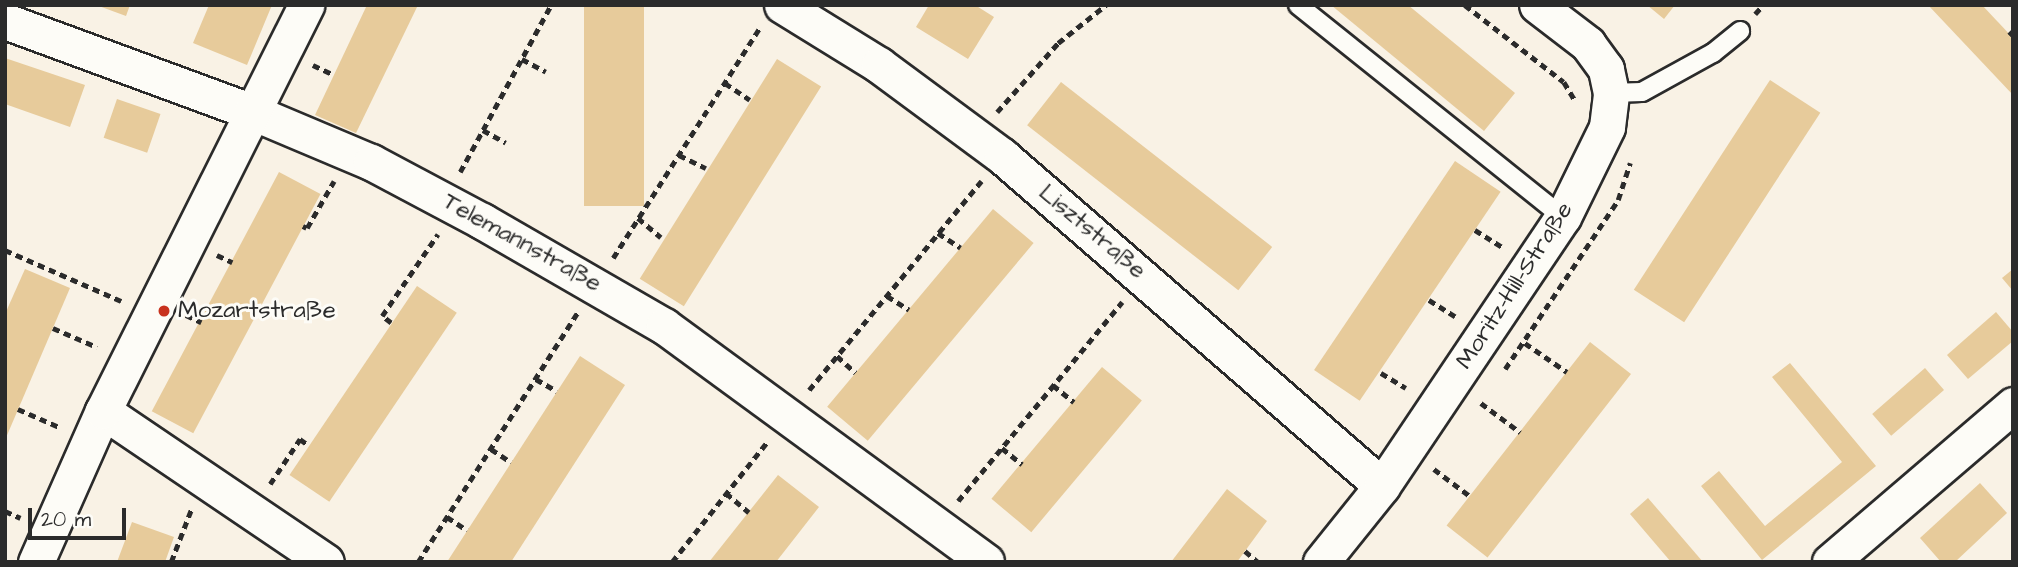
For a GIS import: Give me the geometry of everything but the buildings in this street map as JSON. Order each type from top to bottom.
[{"type":"street","points":[[36,562],[103,411],[306,5]]},
{"type":"street","name":"Lisztstraße","points":[[782,5],[879,65],[989,146],[1142,275],[1382,486]]},
{"type":"street","name":"Moritz-Hill-Straße","points":[[1321,562],[1382,486],[1563,217],[1607,127],[1611,93],[1606,69],[1588,44],[1537,5]]},
{"type":"street","name":"Telemannstraße","points":[[5,21],[252,111],[349,153],[449,202],[655,320],[789,414],[986,562]]},
{"type":"street","points":[[1830,562],[2013,405]]},
{"type":"street","points":[[103,411],[326,562]]},
{"type":"lane","points":[[1298,5],[1563,217]]},
{"type":"lane","points":[[1611,93],[1642,92],[1713,53],[1740,31]]},
{"type":"path","points":[[391,323],[382,316],[449,202],[483,130],[551,5]]},
{"type":"path","points":[[672,562],[938,233],[989,146],[1058,43],[1106,5]]},
{"type":"path","points":[[1465,5],[1564,82],[1577,111]]},
{"type":"path","points":[[522,59],[546,72]]},
{"type":"path","points":[[309,64],[334,75]]},
{"type":"path","points":[[725,83],[750,100]]},
{"type":"path","points":[[483,130],[506,144]]},
{"type":"path","points":[[303,226],[307,228],[349,153]]},
{"type":"path","points":[[679,155],[706,168]]},
{"type":"path","points":[[639,218],[661,237]]},
{"type":"path","points":[[1475,230],[1509,251]]},
{"type":"path","points":[[938,233],[961,248]]},
{"type":"path","points":[[5,250],[151,314]]},
{"type":"path","points":[[938,526],[1142,275]]},
{"type":"path","points":[[887,296],[909,310]]},
{"type":"path","points":[[1429,300],[1462,321]]},
{"type":"path","points":[[53,328],[100,348]]},
{"type":"path","points":[[1525,343],[1567,372]]},
{"type":"path","points":[[836,356],[856,373]]},
{"type":"path","points":[[1381,373],[1413,392]]},
{"type":"path","points":[[536,379],[557,391]]},
{"type":"path","points":[[1053,385],[1074,402]]},
{"type":"path","points":[[1481,403],[1520,432]]},
{"type":"path","points":[[18,409],[62,428]]},
{"type":"path","points":[[252,511],[300,439],[307,444]]},
{"type":"path","points":[[1002,448],[1022,464]]},
{"type":"path","points":[[491,449],[511,462]]},
{"type":"path","points":[[1433,468],[1470,496]]},
{"type":"path","points":[[171,562],[191,511],[210,484]]},
{"type":"path","points":[[726,493],[749,512]]},
{"type":"path","points":[[447,517],[467,530]]},
{"type":"path","points":[[1245,551],[1258,562]]},
{"type":"place","name":"Mozartstraße","points":[[164,311]]}]
